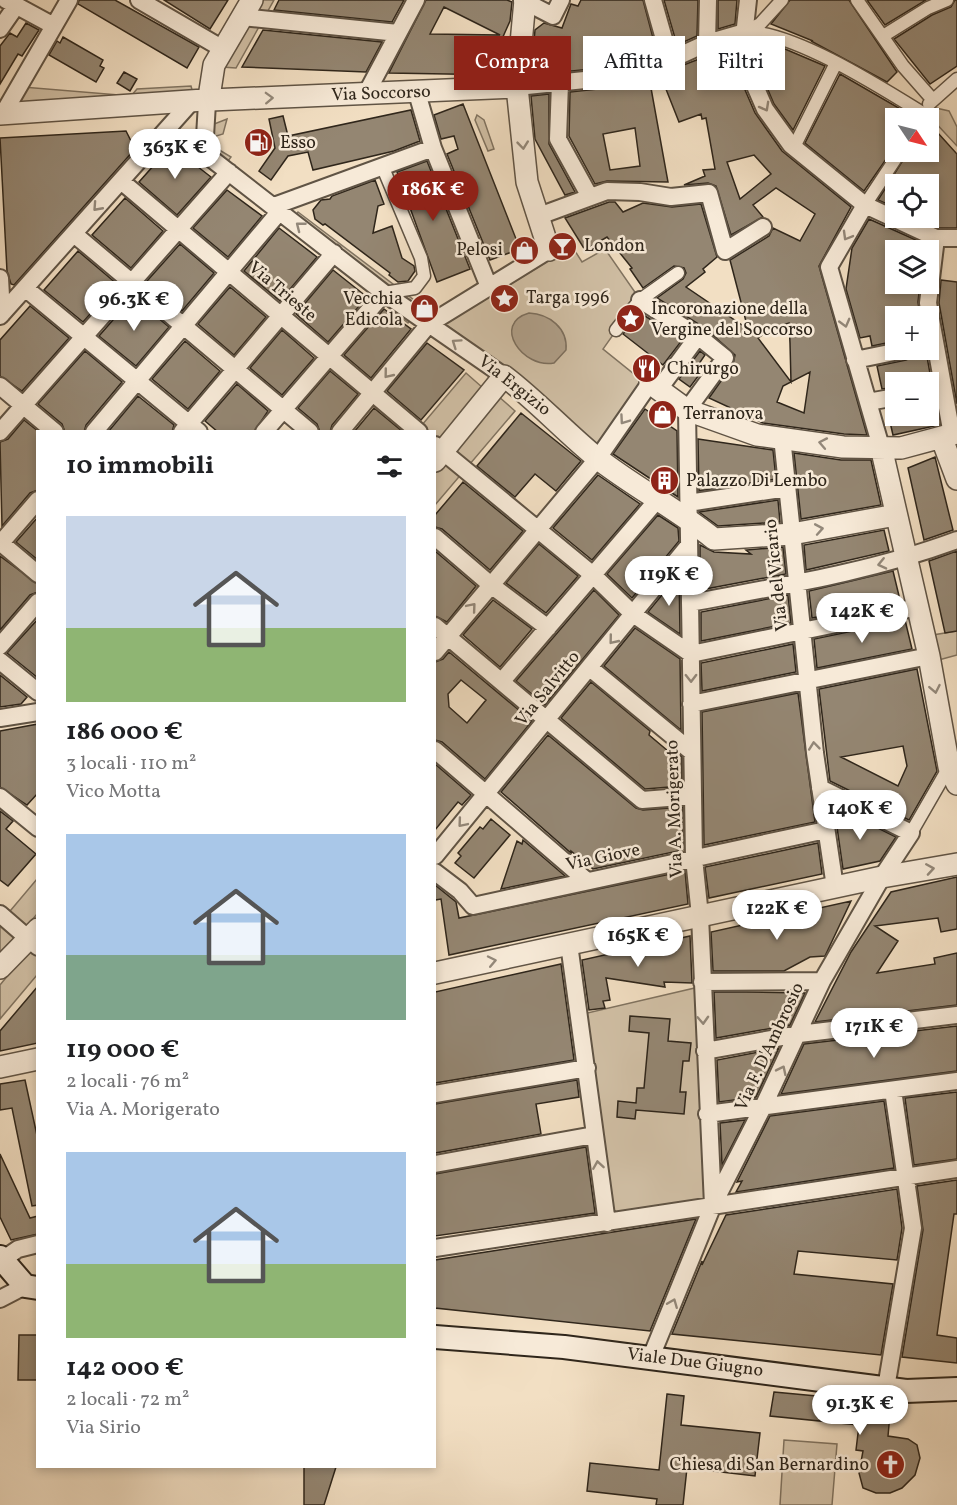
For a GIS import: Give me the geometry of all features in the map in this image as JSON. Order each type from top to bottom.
[{"type":"main road","points":[[1,1259],[31,1287]]},
{"type":"main road","name":"Viale Due Giugno","points":[[436,1337],[564,1347],[906,1391],[956,1390]]},
{"type":"street","points":[[1,114],[69,0]]},
{"type":"street","points":[[366,94],[416,0]]},
{"type":"street","points":[[521,36],[524,0],[553,16],[561,0]]},
{"type":"street","points":[[653,0],[663,36]]},
{"type":"street","points":[[707,36],[708,0]]},
{"type":"street","points":[[748,0],[743,45],[749,72],[765,109],[794,147],[865,206],[936,238],[957,238]]},
{"type":"street","name":"Via Soccorso","points":[[731,36],[760,24],[782,0]]},
{"type":"street","points":[[874,0],[860,3],[903,66],[932,99]]},
{"type":"street","points":[[883,36],[928,8],[947,0]]},
{"type":"street","points":[[146,2],[223,49]]},
{"type":"street","points":[[0,29],[11,3],[54,26]]},
{"type":"street","points":[[1,315],[121,181],[204,100],[214,65],[247,9],[398,33]]},
{"type":"street","points":[[745,32],[760,32],[836,63],[910,108]]},
{"type":"street","points":[[794,147],[836,63]]},
{"type":"street","points":[[927,108],[932,99],[957,79]]},
{"type":"street","name":"Via Soccorso","points":[[1,114],[204,100],[467,90]]},
{"type":"street","points":[[342,430],[429,324],[549,250],[527,182],[517,90]]},
{"type":"street","points":[[560,90],[558,139],[590,197]]},
{"type":"street","points":[[417,93],[433,148],[489,287]]},
{"type":"street","name":"Via Ergizio","points":[[204,100],[204,153],[384,293],[529,394],[597,458],[658,499],[688,511],[714,539],[792,534],[897,515]]},
{"type":"street","points":[[96,430],[228,272],[277,208],[433,148]]},
{"type":"street","points":[[894,162],[829,267],[881,447],[929,656],[953,775]]},
{"type":"street","points":[[266,430],[384,293],[415,288],[424,276],[421,258],[383,168]]},
{"type":"street","points":[[0,432],[229,172]]},
{"type":"street","name":"Via Trieste","points":[[121,181],[417,430]]},
{"type":"street","points":[[539,216],[607,191],[640,192],[671,197],[709,193],[725,251],[763,227]]},
{"type":"street","points":[[74,234],[308,430]]},
{"type":"street","points":[[928,306],[936,238]]},
{"type":"street","points":[[25,288],[137,381],[190,429],[235,369],[334,253]]},
{"type":"street","points":[[616,330],[640,300],[678,273]]},
{"type":"street","points":[[0,278],[1,315]]},
{"type":"street","points":[[640,300],[698,336],[725,358],[687,410]]},
{"type":"street","points":[[436,648],[441,631],[491,585],[698,336]]},
{"type":"street","points":[[855,360],[885,354]]},
{"type":"street","points":[[504,376],[438,453],[593,575],[633,614],[691,654],[918,608]]},
{"type":"street","points":[[0,386],[53,430]]},
{"type":"street","points":[[655,386],[687,410],[758,435],[843,447],[901,448],[950,435]]},
{"type":"street","points":[[939,398],[950,435],[957,479]]},
{"type":"street","points":[[868,402],[885,399]]},
{"type":"street","name":"Via A. Morigerato","points":[[687,410],[694,858],[700,916],[707,1114],[713,1205]]},
{"type":"street","name":"Via del Vicario","points":[[782,438],[820,788],[835,887]]},
{"type":"street","points":[[688,511],[787,488]]},
{"type":"street","points":[[502,681],[658,499]]},
{"type":"street","points":[[36,502],[0,543],[36,572]]},
{"type":"street","points":[[436,538],[491,585],[548,628]]},
{"type":"street","points":[[690,603],[906,559],[957,540]]},
{"type":"street","name":"Via Salvitto","points":[[436,855],[549,720],[689,545]]},
{"type":"street","points":[[0,646],[36,604]]},
{"type":"street","points":[[441,631],[642,800],[693,796]]},
{"type":"street","points":[[691,704],[929,656]]},
{"type":"street","points":[[0,661],[36,690]]},
{"type":"street","points":[[590,668],[692,752]]},
{"type":"street","points":[[0,718],[36,712]]},
{"type":"street","points":[[436,751],[587,881]]},
{"type":"street","name":"Via F. D'Ambrosio","points":[[651,1358],[713,1205],[764,1107],[822,981],[882,877],[910,833],[953,775]]},
{"type":"street","points":[[820,788],[910,833]]},
{"type":"street","points":[[0,797],[36,826]]},
{"type":"street","name":"Via Giove","points":[[436,873],[460,891],[473,906],[826,830]]},
{"type":"street","points":[[436,973],[882,877],[957,864]]},
{"type":"street","points":[[0,914],[35,938],[0,968]]},
{"type":"street","points":[[569,944],[588,1068],[594,1135],[607,1222]]},
{"type":"street","points":[[702,982],[822,981]]},
{"type":"street","points":[[705,1051],[799,1034],[957,1014]]},
{"type":"street","points":[[0,1067],[36,1059]]},
{"type":"street","points":[[436,1094],[588,1068]]},
{"type":"street","points":[[707,1114],[957,1081]]},
{"type":"street","points":[[886,1388],[913,1228],[908,1177],[893,1090]]},
{"type":"street","points":[[436,1164],[594,1135]]},
{"type":"street","points":[[436,1248],[957,1169]]},
{"type":"street","points":[[1,1259],[18,1249],[36,1244]]},
{"type":"street","points":[[0,1299],[31,1287]]},
{"type":"shaded area","points":[[260,0],[274,0],[236,68],[222,67]]},
{"type":"shaded area","points":[[191,86],[194,97],[10,111],[23,87],[131,96],[137,89]]},
{"type":"shaded area","points":[[939,109],[949,111],[957,127],[957,146],[939,127]]},
{"type":"shaded area","points":[[477,115],[484,120],[494,149],[488,151],[475,120]]},
{"type":"shaded area","points":[[227,119],[223,134],[216,136],[216,148],[231,157],[225,165],[209,151],[209,126]]},
{"type":"shaded area","points":[[298,212],[414,300],[417,308],[408,323],[287,228]]},
{"type":"shaded area","points":[[570,243],[582,262],[605,249],[639,298],[603,349],[645,383],[595,450],[505,367],[445,324],[545,263]]},
{"type":"shaded area","points":[[529,313],[550,319],[564,335],[566,350],[554,363],[542,363],[532,359],[522,353],[516,344],[512,335],[513,326],[518,319]]},
{"type":"shaded area","points":[[466,373],[483,388],[436,443],[436,430],[418,430]]},
{"type":"shaded area","points":[[498,396],[515,411],[436,504],[436,469]]},
{"type":"shaded area","points":[[957,631],[957,655],[935,661],[933,635]]},
{"type":"shaded area","points":[[36,880],[36,915],[0,958],[0,923]]},
{"type":"shaded area","points":[[36,941],[36,976],[0,1019],[0,985]]},
{"type":"shaded area","points":[[699,987],[709,1203],[609,1219],[583,1014]]},
{"type":"shaded area","points":[[784,1440],[837,1444],[832,1505],[780,1505]]},
{"type":"building","points":[[79,0],[115,0],[199,47],[187,68],[78,4]]},
{"type":"building","points":[[164,0],[228,0],[210,29]]},
{"type":"building","points":[[279,0],[404,0],[392,22],[274,10]]},
{"type":"building","points":[[426,0],[507,0],[512,2],[510,21],[503,36],[454,36],[454,74],[389,73]],"holes":[[[444,7],[500,35],[430,34]]]},
{"type":"building","points":[[581,0],[643,0],[653,36],[583,36],[583,70],[571,71],[571,36],[534,36],[535,30],[544,23],[562,28],[571,4],[578,6]]},
{"type":"building","points":[[664,0],[698,0],[697,36],[685,41],[685,36],[674,36]]},
{"type":"building","points":[[718,0],[737,0],[735,24],[718,29]]},
{"type":"building","points":[[790,0],[849,0],[897,72],[887,82],[811,41],[813,41],[771,24]]},
{"type":"building","points":[[867,0],[926,0],[885,25]]},
{"type":"building","points":[[957,0],[957,66],[930,84],[894,39],[932,15],[951,7]]},
{"type":"building","points":[[26,23],[39,30],[22,56],[18,54],[0,84],[0,46],[10,33],[17,37]]},
{"type":"building","points":[[263,30],[382,42],[366,72],[242,67]]},
{"type":"building","points":[[63,37],[103,60],[100,66],[104,68],[96,82],[49,55],[57,41],[60,43]]},
{"type":"building","points":[[785,49],[825,66],[793,130],[774,104],[768,90],[785,90]]},
{"type":"building","points":[[697,60],[697,90],[745,90],[755,113],[782,151],[851,207],[819,266],[867,435],[763,423],[709,398],[733,364],[735,355],[705,328],[657,298],[683,279],[686,273],[684,268],[674,266],[643,288],[630,269],[632,268],[607,237],[585,250],[565,218],[609,202],[615,202],[623,212],[643,203],[672,207],[701,204],[717,257],[703,269],[705,272],[686,287],[748,329],[730,260],[769,236],[773,228],[800,241],[815,214],[776,188],[753,205],[763,217],[731,235],[716,186],[708,183],[684,185],[705,176],[703,170],[715,169],[706,118],[702,119],[701,114],[679,122],[666,90],[685,90],[685,64]],"holes":[[[754,155],[771,174],[740,199],[727,162]],[[789,323],[791,382],[758,338],[771,329]],[[810,372],[804,413],[777,402],[783,386]]]},
{"type":"building","points":[[124,72],[137,79],[130,91],[117,83]]},
{"type":"building","points":[[840,74],[899,108],[885,108],[885,161],[864,191],[805,143]]},
{"type":"building","points":[[651,90],[668,182],[607,181],[595,184],[569,136],[570,92]],"holes":[[[635,128],[640,166],[610,170],[603,134]]]},
{"type":"building","points":[[549,94],[549,144],[575,192],[565,195],[535,139],[531,96]]},
{"type":"building","points":[[463,104],[520,249],[490,260],[447,154],[458,149],[454,136],[441,139],[434,115]]},
{"type":"building","points":[[411,110],[420,141],[394,151],[313,170],[308,152],[288,156],[271,180],[259,171],[275,148],[269,119],[283,116],[288,136]]},
{"type":"building","points":[[126,131],[135,149],[14,285],[11,284],[7,271],[0,138]]},
{"type":"building","points":[[939,134],[957,154],[957,228],[939,228],[939,174],[894,174],[902,162],[939,162]]},
{"type":"building","points":[[171,146],[211,177],[177,215],[139,182]]},
{"type":"building","points":[[427,161],[470,269],[437,282],[397,172]]},
{"type":"building","points":[[375,180],[384,204],[378,206],[373,233],[392,226],[402,258],[414,266],[415,271],[408,281],[398,282],[389,275],[390,273],[315,219],[313,210],[321,200],[330,199],[332,196]]},
{"type":"building","points":[[885,189],[885,203],[878,200]]},
{"type":"building","points":[[227,190],[262,216],[228,257],[193,228]]},
{"type":"building","points":[[125,198],[163,231],[131,268],[92,235]]},
{"type":"building","points":[[869,219],[916,240],[885,240],[885,294],[919,294],[919,306],[885,306],[885,343],[872,346],[870,336],[860,338],[846,289],[852,248]]},
{"type":"building","points":[[279,228],[317,257],[280,301],[244,271]]},
{"type":"building","points":[[180,244],[214,273],[182,311],[147,281]]},
{"type":"building","points":[[78,251],[117,284],[83,322],[44,290]]},
{"type":"building","points":[[333,270],[367,297],[328,342],[296,314]]},
{"type":"building","points":[[941,280],[957,282],[957,404],[939,303]]},
{"type":"building","points":[[230,287],[266,317],[234,355],[198,324]]},
{"type":"building","points":[[133,297],[169,327],[136,366],[99,336]]},
{"type":"building","points":[[30,306],[69,338],[22,391],[0,376],[0,340]]},
{"type":"building","points":[[384,309],[411,329],[371,378],[344,355]]},
{"type":"building","points":[[640,313],[683,339],[663,365],[623,334]]},
{"type":"building","points":[[282,330],[314,358],[282,395],[250,368]]},
{"type":"building","points":[[185,341],[220,371],[188,409],[152,379]]},
{"type":"building","points":[[427,343],[464,370],[421,420],[387,391]]},
{"type":"building","points":[[85,351],[122,382],[86,425],[85,430],[64,430],[62,424],[38,404]]},
{"type":"building","points":[[700,351],[705,355],[694,371],[699,375],[690,387],[679,379]]},
{"type":"building","points":[[906,360],[928,360],[930,372],[885,372],[885,389],[882,389],[877,366]]},
{"type":"building","points":[[330,371],[358,394],[332,425],[331,430],[319,430],[317,424],[298,408]]},
{"type":"building","points":[[237,384],[268,411],[255,430],[216,430],[205,421]]},
{"type":"building","points":[[138,396],[174,425],[173,430],[110,430]]},
{"type":"building","points":[[374,408],[401,430],[356,430]]},
{"type":"building","name":"Palazzo Di Lembo","points":[[645,409],[677,431],[678,497],[613,454]]},
{"type":"building","points":[[521,413],[581,461],[556,491],[535,474],[515,497],[477,466]]},
{"type":"building","points":[[24,420],[36,430],[36,491],[30,493],[2,526],[0,442],[8,439]]},
{"type":"building","points":[[891,426],[934,426],[893,435]]},
{"type":"building","points":[[698,439],[773,450],[776,479],[699,491]]},
{"type":"building","points":[[794,453],[841,460],[871,460],[881,505],[801,519]]},
{"type":"building","points":[[935,457],[953,530],[924,540],[908,468]]},
{"type":"building","points":[[598,475],[640,504],[592,560],[553,528]]},
{"type":"building","points":[[463,482],[523,531],[490,570],[442,529],[436,527],[436,514]]},
{"type":"building","points":[[778,500],[780,522],[718,526],[699,512]]},
{"type":"building","points":[[658,515],[678,528],[679,541],[632,598],[607,574]]},
{"type":"building","points":[[36,519],[36,558],[16,542]]},
{"type":"building","points":[[884,530],[889,551],[806,570],[804,545]]},
{"type":"building","points":[[539,544],[578,576],[546,613],[506,583]]},
{"type":"building","points":[[700,545],[714,552],[751,554],[746,550],[783,547],[786,574],[700,590]]},
{"type":"building","points":[[957,551],[957,631],[945,633],[929,561]]},
{"type":"building","points":[[436,552],[476,586],[447,622],[436,616]]},
{"type":"building","points":[[0,556],[36,583],[36,593],[30,595],[0,630]]},
{"type":"building","points":[[893,571],[900,600],[812,618],[809,591]]},
{"type":"building","points":[[679,574],[680,634],[648,612]]},
{"type":"building","points":[[594,590],[619,615],[545,705],[516,681]]},
{"type":"building","points":[[788,595],[791,623],[701,641],[701,612]]},
{"type":"building","points":[[493,600],[532,629],[500,667],[463,635]]},
{"type":"building","points":[[905,620],[912,649],[817,668],[814,639]]},
{"type":"building","points":[[36,621],[36,676],[7,653]]},
{"type":"building","points":[[635,628],[680,659],[681,730],[604,666]]},
{"type":"building","points":[[793,644],[796,672],[702,691],[701,663]]},
{"type":"building","points":[[449,652],[532,721],[485,779],[442,742],[436,740],[436,662],[443,659]],"holes":[[[461,680],[486,700],[467,723],[449,707],[448,694]]]},
{"type":"building","points":[[917,669],[937,771],[909,820],[830,781],[819,689]],"holes":[[[903,746],[907,766],[898,786],[841,757]]]},
{"type":"building","points":[[0,675],[27,697],[21,704],[0,707]]},
{"type":"building","points":[[591,682],[650,731],[649,735],[668,751],[673,750],[682,757],[682,786],[645,789],[561,718]]},
{"type":"building","points":[[798,693],[815,822],[704,845],[702,712]]},
{"type":"building","points":[[36,724],[36,795],[27,805],[0,787],[0,731]]},
{"type":"building","points":[[548,735],[636,808],[643,810],[683,807],[683,850],[593,869],[571,851],[571,853],[501,792]]},
{"type":"building","points":[[436,765],[471,795],[462,805],[458,802],[436,829]]},
{"type":"building","points":[[834,806],[896,837],[880,861],[843,869]]},
{"type":"building","points":[[0,811],[13,821],[6,829],[36,854],[8,886],[0,880]]},
{"type":"building","points":[[491,819],[510,835],[474,878],[455,863],[461,856],[458,853],[480,827],[483,829]]},
{"type":"building","points":[[523,840],[565,876],[501,889],[517,841],[522,844]]},
{"type":"building","points":[[818,843],[822,874],[709,898],[705,867]]},
{"type":"building","points":[[685,871],[688,904],[449,955],[441,899],[436,900],[436,886],[456,902],[459,918]]},
{"type":"building","points":[[957,877],[957,929],[941,932],[938,918],[875,926],[898,941],[877,973],[935,964],[934,958],[957,953],[957,1005],[815,1022],[851,952],[891,892]]},
{"type":"building","points":[[851,901],[825,956],[810,957],[784,971],[713,971],[711,932]]},
{"type":"building","points":[[690,936],[692,983],[664,982],[665,987],[606,978],[610,1000],[603,1001],[605,1008],[589,1010],[582,960]]},
{"type":"building","points":[[561,964],[574,1060],[436,1083],[436,992]]},
{"type":"building","points":[[36,988],[36,1043],[0,1051],[0,1031]]},
{"type":"building","points":[[714,992],[805,993],[790,1025],[716,1038]]},
{"type":"building","points":[[630,1016],[670,1019],[668,1041],[691,1043],[689,1061],[683,1061],[680,1092],[686,1092],[684,1114],[636,1110],[635,1119],[617,1117],[618,1101],[636,1103],[637,1088],[644,1088],[649,1033],[629,1031]]},
{"type":"building","points":[[957,1026],[957,1071],[781,1094],[804,1044]]},
{"type":"building","points":[[779,1048],[756,1097],[719,1102],[717,1060]]},
{"type":"building","points":[[25,1080],[36,1131],[36,1205],[32,1206],[12,1108],[0,1110],[0,1084]]},
{"type":"building","points":[[577,1080],[579,1097],[536,1104],[541,1134],[436,1153],[436,1104]]},
{"type":"building","points":[[957,1092],[957,1159],[914,1165],[905,1098]]},
{"type":"building","points":[[884,1101],[894,1168],[736,1192],[742,1181],[737,1182],[770,1116]]},
{"type":"building","points":[[745,1120],[722,1165],[720,1123]]},
{"type":"building","points":[[586,1147],[595,1213],[436,1236],[436,1174]]},
{"type":"building","points":[[0,1154],[30,1218],[36,1216],[36,1234],[11,1240],[0,1217]]},
{"type":"building","points":[[957,1180],[957,1214],[954,1214],[937,1335],[957,1338],[957,1363],[902,1357],[923,1230],[917,1186]]},
{"type":"building","points":[[897,1189],[902,1228],[897,1260],[798,1251],[794,1274],[893,1284],[881,1355],[672,1334],[702,1261],[702,1265],[726,1215]]},
{"type":"building","points":[[696,1219],[650,1331],[436,1308],[436,1260]]},
{"type":"building","points":[[19,1335],[36,1335],[36,1380],[18,1380]]},
{"type":"building","points":[[774,1392],[891,1403],[888,1436],[908,1439],[917,1445],[920,1458],[915,1475],[902,1488],[890,1493],[876,1493],[863,1488],[859,1473],[863,1451],[856,1450],[859,1425],[770,1416]]},
{"type":"building","points":[[667,1394],[684,1396],[681,1425],[760,1433],[755,1476],[687,1468],[683,1505],[656,1505],[657,1499],[587,1491],[590,1463],[659,1470]]},
{"type":"building","points":[[304,1468],[336,1468],[324,1505],[304,1505]]},
{"type":"place","name":"Esso","points":[[259,143]]},
{"type":"place","name":"London","points":[[563,246]]},
{"type":"place","name":"Pelosi","points":[[524,250]]},
{"type":"place","name":"Targa 1996","points":[[505,298]]},
{"type":"place","name":"Vecchia Edicola","points":[[424,309]]},
{"type":"place","name":"Incoronazione della Vergine del Soccorso","points":[[630,319]]},
{"type":"place","name":"Chirurgo","points":[[646,369]]},
{"type":"place","name":"Terranova","points":[[662,414]]},
{"type":"place","name":"Palazzo Di Lembo","points":[[665,481]]},
{"type":"place","name":"Chiesa di San Bernardino","points":[[890,1465]]}]
